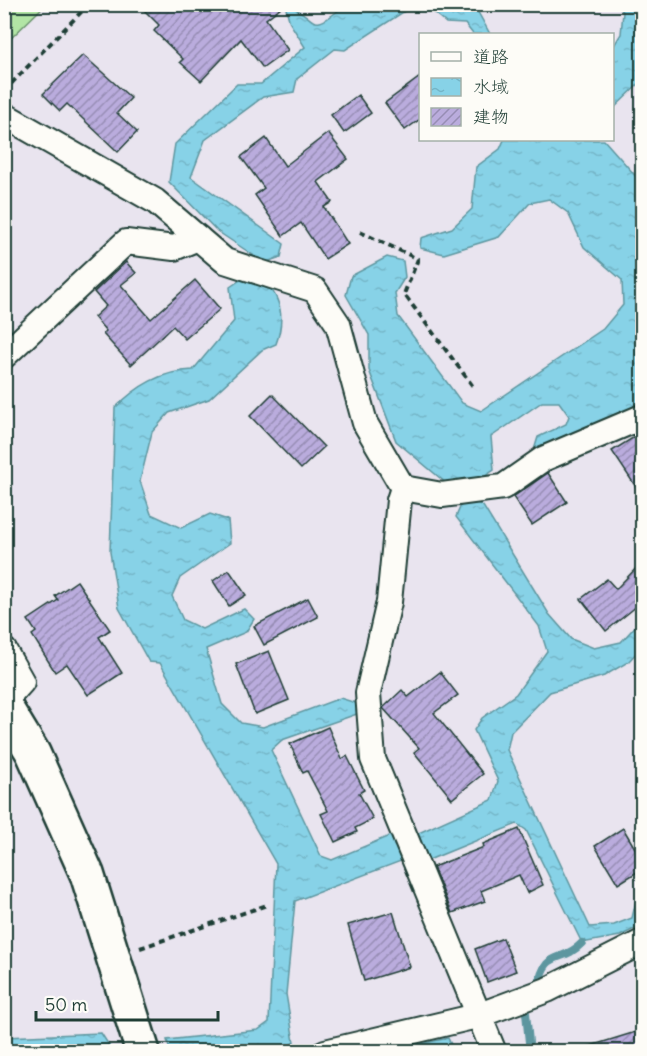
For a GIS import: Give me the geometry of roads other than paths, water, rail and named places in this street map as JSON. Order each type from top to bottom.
[{"type":"street","points":[[4,115],[155,201],[225,261],[315,290],[338,324],[365,423],[403,488],[399,500],[389,602],[368,693],[373,759],[477,1016],[494,1052]]},
{"type":"street","points":[[4,356],[126,242],[174,248],[198,238]]},
{"type":"street","points":[[403,488],[442,495],[503,487],[543,459],[642,417]]},
{"type":"street","points":[[4,650],[22,682],[4,703],[33,753],[87,874],[143,1052]]},
{"type":"street","points":[[326,1052],[477,1016],[547,990],[642,942]]},
{"type":"water","points":[[285,5],[318,22],[324,21],[345,5],[414,5],[345,50],[335,49],[297,79],[294,92],[263,97],[205,140],[191,177],[284,244],[281,257],[269,261],[265,282],[275,296],[281,319],[276,344],[262,350],[209,399],[169,413],[152,432],[140,481],[151,514],[181,528],[210,514],[228,520],[230,543],[180,578],[172,596],[183,620],[202,629],[244,609],[254,619],[246,632],[206,649],[222,704],[241,723],[263,727],[340,698],[356,703],[357,714],[282,740],[271,750],[321,856],[332,860],[394,834],[412,836],[492,800],[498,781],[474,730],[482,718],[516,694],[547,651],[539,626],[456,517],[461,505],[473,501],[483,506],[549,614],[571,639],[594,648],[621,642],[642,619],[642,647],[628,662],[604,676],[550,692],[511,732],[507,750],[590,927],[614,925],[632,918],[636,901],[642,895],[642,925],[620,936],[582,943],[526,830],[517,824],[426,861],[419,854],[295,901],[286,994],[294,1042],[284,1050],[268,1051],[263,1047],[226,1052],[170,1051],[167,1040],[258,1030],[269,1022],[276,864],[160,663],[149,662],[119,608],[110,552],[115,408],[150,381],[170,373],[193,370],[234,321],[230,287],[246,276],[253,255],[217,231],[169,182],[175,144],[237,84],[261,84],[305,47],[290,23]]},
{"type":"water","points":[[425,5],[474,5],[489,33],[472,33],[465,24],[446,23]]},
{"type":"water","points":[[618,5],[642,5],[642,81],[614,108],[614,45],[621,34],[623,12]]},
{"type":"water","points":[[504,141],[605,141],[642,183],[642,400],[617,418],[544,450],[534,450],[538,437],[566,424],[569,416],[559,402],[542,402],[491,437],[494,470],[476,482],[446,483],[396,441],[369,370],[369,335],[346,295],[351,276],[387,257],[403,261],[405,277],[395,293],[398,316],[462,403],[481,411],[603,329],[623,305],[622,280],[584,247],[568,213],[549,199],[530,203],[499,237],[444,254],[420,248],[421,238],[452,228],[472,209],[476,167],[500,149]]},
{"type":"water","points":[[101,1033],[110,1047],[107,1051],[5,1051],[5,1037]]},
{"type":"water","points":[[448,1038],[454,1051],[389,1051]]},
{"type":"waterway","points":[[538,988],[541,975],[549,962],[574,950],[582,943]]},
{"type":"waterway","points":[[526,1013],[530,1052]]}]
